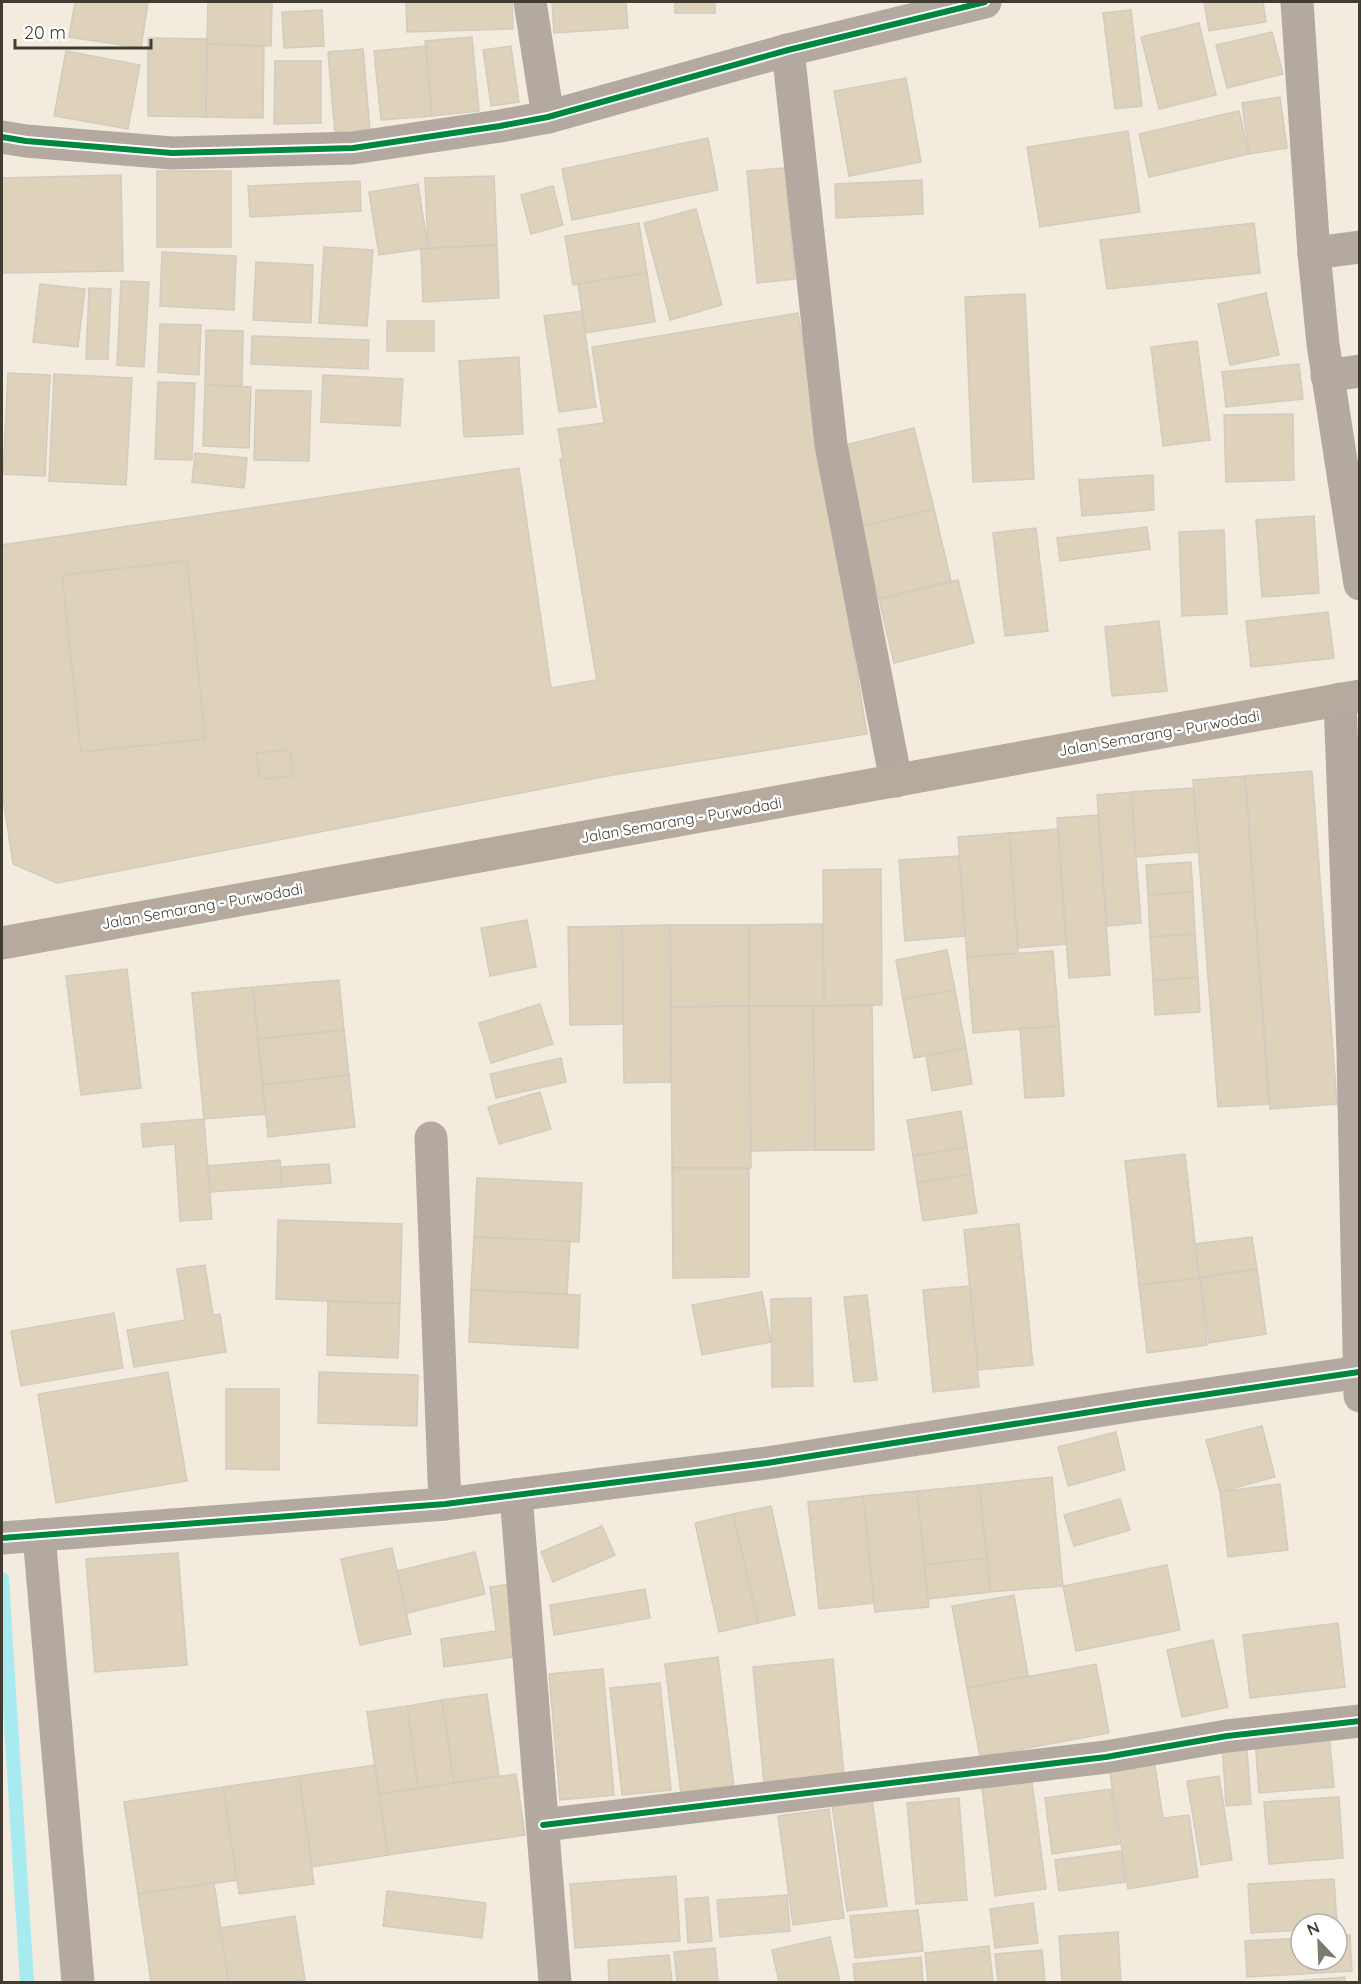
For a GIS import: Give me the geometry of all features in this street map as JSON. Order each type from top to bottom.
[{"type":"main road","name":"Jalan Semarang - Purwodadi","points":[[2,943],[1350,698]]},
{"type":"street","points":[[530,2],[548,117]]},
{"type":"street","points":[[2,137],[172,153],[353,148],[548,117],[788,50],[985,2]]},
{"type":"street","points":[[1297,2],[1314,253],[1327,376],[1359,584]]},
{"type":"street","points":[[788,50],[831,445],[896,781]]},
{"type":"street","points":[[1314,253],[1359,247]]},
{"type":"street","points":[[1327,376],[1359,371]]},
{"type":"street","points":[[78,1983],[18,1536],[445,1504],[767,1463],[1130,1406],[1359,1384],[1350,698]]},
{"type":"street","points":[[431,1137],[445,1504]]},
{"type":"street","points":[[516,1495],[555,1983]]},
{"type":"street","points":[[543,1825],[1106,1757],[1227,1736],[1359,1721]]},
{"type":"building","points":[[75,2],[148,2],[141,48],[69,37]]},
{"type":"building","points":[[208,2],[272,2],[271,46],[207,44]]},
{"type":"building","points":[[406,2],[512,2],[513,29],[407,32]]},
{"type":"building","points":[[552,2],[626,2],[628,28],[554,33]]},
{"type":"building","points":[[675,2],[715,2],[715,13],[675,13]]},
{"type":"building","points":[[1204,2],[1263,2],[1266,22],[1209,31]]},
{"type":"building","points":[[322,10],[324,46],[284,48],[282,12]]},
{"type":"building","points":[[1131,10],[1142,106],[1115,109],[1103,13]]},
{"type":"building","points":[[1199,23],[1216,95],[1159,109],[1141,37]]},
{"type":"building","points":[[1272,32],[1283,74],[1227,88],[1216,45]]},
{"type":"building","points":[[472,37],[479,111],[432,116],[425,41]]},
{"type":"building","points":[[148,38],[207,39],[206,117],[148,116]]},
{"type":"building","points":[[207,44],[264,46],[263,118],[206,117]]},
{"type":"building","points":[[426,46],[432,116],[381,120],[374,51]]},
{"type":"building","points":[[511,46],[519,102],[491,106],[483,50]]},
{"type":"building","points":[[363,49],[370,130],[335,133],[328,52]]},
{"type":"building","points":[[66,51],[140,65],[128,129],[54,116]]},
{"type":"building","points":[[275,61],[321,61],[321,123],[274,124]]},
{"type":"building","points":[[906,78],[921,162],[849,176],[834,91]]},
{"type":"building","points":[[1280,97],[1287,148],[1249,154],[1242,103]]},
{"type":"building","points":[[1239,111],[1249,154],[1149,177],[1139,134]]},
{"type":"building","points":[[1128,131],[1140,212],[1040,227],[1027,147]]},
{"type":"building","points":[[708,138],[718,190],[572,220],[562,169]]},
{"type":"building","points":[[785,168],[795,279],[757,283],[747,171]]},
{"type":"building","points":[[157,171],[231,171],[231,247],[157,247]]},
{"type":"building","points":[[121,175],[123,271],[2,273],[2,178]]},
{"type":"building","points":[[494,176],[497,245],[428,248],[425,178]]},
{"type":"building","points":[[922,180],[923,214],[836,218],[835,184]]},
{"type":"building","points":[[360,181],[361,211],[250,217],[248,186]]},
{"type":"building","points":[[418,184],[428,248],[379,255],[369,192]]},
{"type":"building","points":[[553,186],[563,225],[531,234],[521,195]]},
{"type":"building","points":[[696,209],[722,305],[670,320],[644,223]]},
{"type":"building","points":[[639,223],[647,273],[573,285],[565,236]]},
{"type":"building","points":[[1254,223],[1260,273],[1107,289],[1100,240]]},
{"type":"building","points":[[497,245],[499,298],[423,302],[421,249]]},
{"type":"building","points":[[324,247],[373,250],[367,326],[319,323]]},
{"type":"building","points":[[162,252],[236,256],[234,310],[160,306]]},
{"type":"building","points":[[256,262],[313,265],[311,323],[253,320]]},
{"type":"building","points":[[647,273],[655,322],[585,333],[578,284]]},
{"type":"building","points":[[121,281],[149,282],[144,367],[117,365]]},
{"type":"building","points":[[40,284],[85,289],[78,347],[33,342]]},
{"type":"building","points":[[89,288],[111,289],[108,359],[86,359]]},
{"type":"building","points":[[1266,293],[1279,355],[1230,365],[1218,304]]},
{"type":"building","points":[[1025,294],[1034,479],[973,482],[965,297]]},
{"type":"building","points":[[582,311],[596,407],[559,412],[544,316]]},
{"type":"building","points":[[798,313],[867,734],[613,775],[57,883],[13,864],[2,791],[2,545],[519,468],[551,688],[595,680],[597,682],[560,459],[563,459],[558,429],[604,423],[592,347]]},
{"type":"building","points":[[387,321],[434,321],[434,351],[387,351]]},
{"type":"building","points":[[160,324],[201,325],[199,375],[158,372]]},
{"type":"building","points":[[206,330],[243,331],[242,387],[205,385]]},
{"type":"building","points":[[252,336],[369,340],[368,369],[251,364]]},
{"type":"building","points":[[1197,341],[1210,440],[1163,446],[1151,347]]},
{"type":"building","points":[[519,357],[523,434],[464,437],[459,361]]},
{"type":"building","points":[[1299,364],[1303,399],[1226,407],[1222,372]]},
{"type":"building","points":[[8,373],[50,375],[45,476],[3,474]]},
{"type":"building","points":[[54,374],[132,378],[126,485],[49,481]]},
{"type":"building","points":[[323,375],[403,379],[400,426],[321,422]]},
{"type":"building","points":[[158,382],[195,383],[192,460],[155,459]]},
{"type":"building","points":[[205,385],[251,387],[249,448],[203,446]]},
{"type":"building","points":[[256,390],[311,391],[309,461],[254,460]]},
{"type":"building","points":[[1293,414],[1294,480],[1226,482],[1224,415]]},
{"type":"building","points":[[914,428],[934,509],[860,527],[841,446]]},
{"type":"building","points":[[195,453],[247,458],[244,488],[192,482]]},
{"type":"building","points":[[1153,475],[1154,510],[1082,516],[1079,480]]},
{"type":"building","points":[[934,509],[951,581],[879,599],[860,527]]},
{"type":"building","points":[[1314,516],[1319,593],[1262,597],[1256,520]]},
{"type":"building","points":[[1147,527],[1150,549],[1060,561],[1057,538]]},
{"type":"building","points":[[1036,528],[1048,631],[1005,636],[993,533]]},
{"type":"building","points":[[1224,530],[1227,614],[1182,616],[1179,532]]},
{"type":"building","points":[[187,561],[205,739],[81,752],[62,575]]},
{"type":"building","points":[[958,580],[974,643],[894,663],[879,599]]},
{"type":"building","points":[[1328,612],[1334,658],[1251,667],[1246,621]]},
{"type":"building","points":[[1159,621],[1167,691],[1112,696],[1105,627]]},
{"type":"building","points":[[290,750],[293,776],[260,779],[256,753]]},
{"type":"building","points":[[1312,771],[1337,1104],[1270,1109],[1245,776]]},
{"type":"building","points":[[1245,776],[1269,1104],[1218,1107],[1193,780]]},
{"type":"building","points":[[1193,788],[1199,852],[1136,857],[1131,792]]},
{"type":"building","points":[[1131,792],[1141,923],[1107,926],[1097,795]]},
{"type":"building","points":[[1098,815],[1110,975],[1069,978],[1057,818]]},
{"type":"building","points":[[1058,829],[1066,944],[1018,948],[1009,833]]},
{"type":"building","points":[[1009,833],[1018,953],[967,957],[958,837]]},
{"type":"building","points":[[959,856],[965,936],[905,941],[899,860]]},
{"type":"building","points":[[1191,862],[1193,892],[1148,895],[1146,865]]},
{"type":"building","points":[[881,869],[882,1005],[824,1006],[823,870]]},
{"type":"building","points":[[1193,892],[1195,934],[1150,937],[1148,895]]},
{"type":"building","points":[[527,920],[536,967],[490,976],[481,928]]},
{"type":"building","points":[[823,924],[824,1006],[749,1006],[749,925]]},
{"type":"building","points":[[670,925],[749,925],[749,1006],[671,1007]]},
{"type":"building","points":[[670,925],[671,1082],[624,1083],[622,926]]},
{"type":"building","points":[[622,926],[623,1024],[570,1025],[568,927]]},
{"type":"building","points":[[1195,934],[1198,977],[1153,981],[1150,937]]},
{"type":"building","points":[[947,950],[955,990],[903,999],[896,960]]},
{"type":"building","points":[[1053,951],[1059,1026],[973,1033],[967,957]]},
{"type":"building","points":[[127,969],[141,1088],[81,1095],[66,976]]},
{"type":"building","points":[[1198,977],[1200,1012],[1155,1015],[1153,981]]},
{"type":"building","points":[[339,980],[344,1030],[258,1039],[253,987]]},
{"type":"building","points":[[253,987],[265,1114],[204,1119],[192,993]]},
{"type":"building","points":[[955,990],[966,1048],[914,1058],[903,999]]},
{"type":"building","points":[[540,1004],[553,1044],[491,1063],[479,1023]]},
{"type":"building","points":[[872,1005],[874,1150],[815,1150],[813,1006]]},
{"type":"building","points":[[749,1006],[813,1006],[815,1150],[750,1151]]},
{"type":"building","points":[[749,1006],[751,1168],[672,1168],[671,1007]]},
{"type":"building","points":[[1059,1026],[1064,1096],[1025,1098],[1020,1029]]},
{"type":"building","points":[[344,1030],[349,1075],[263,1085],[258,1039]]},
{"type":"building","points":[[966,1048],[972,1084],[932,1091],[926,1056]]},
{"type":"building","points":[[561,1058],[566,1082],[496,1098],[490,1074]]},
{"type":"building","points":[[349,1075],[355,1127],[268,1137],[263,1085]]},
{"type":"building","points":[[540,1092],[551,1129],[499,1144],[488,1107]]},
{"type":"building","points":[[961,1111],[967,1147],[913,1156],[907,1120]]},
{"type":"building","points":[[204,1119],[212,1219],[180,1221],[175,1144],[143,1147],[141,1124]]},
{"type":"building","points":[[967,1147],[971,1174],[917,1183],[913,1156]]},
{"type":"building","points":[[1185,1154],[1199,1278],[1139,1285],[1125,1161]]},
{"type":"building","points":[[280,1160],[282,1187],[210,1192],[208,1166]]},
{"type":"building","points":[[329,1164],[331,1183],[282,1187],[281,1167]]},
{"type":"building","points":[[672,1168],[749,1168],[749,1277],[673,1278]]},
{"type":"building","points":[[971,1174],[977,1213],[923,1221],[917,1183]]},
{"type":"building","points":[[477,1178],[582,1183],[579,1242],[474,1237]]},
{"type":"building","points":[[278,1220],[402,1224],[400,1304],[276,1299]]},
{"type":"building","points":[[1019,1224],[1033,1365],[978,1370],[964,1230]]},
{"type":"building","points":[[474,1237],[570,1241],[567,1294],[471,1290]]},
{"type":"building","points":[[1252,1237],[1257,1269],[1199,1277],[1195,1244]]},
{"type":"building","points":[[205,1265],[213,1315],[220,1314],[226,1352],[134,1367],[127,1330],[185,1320],[177,1269]]},
{"type":"building","points":[[1257,1269],[1266,1334],[1209,1343],[1200,1278]]},
{"type":"building","points":[[1200,1278],[1207,1345],[1147,1353],[1139,1285]]},
{"type":"building","points":[[970,1286],[979,1387],[933,1392],[923,1290]]},
{"type":"building","points":[[471,1290],[580,1295],[578,1348],[469,1342]]},
{"type":"building","points":[[762,1292],[771,1342],[702,1355],[692,1305]]},
{"type":"building","points":[[867,1295],[877,1380],[854,1382],[844,1297]]},
{"type":"building","points":[[811,1298],[813,1386],[772,1387],[771,1299]]},
{"type":"building","points":[[328,1301],[400,1304],[398,1358],[327,1355]]},
{"type":"building","points":[[114,1313],[123,1368],[21,1386],[11,1331]]},
{"type":"building","points":[[168,1372],[187,1481],[56,1503],[38,1394]]},
{"type":"building","points":[[319,1372],[418,1375],[417,1426],[318,1423]]},
{"type":"building","points":[[226,1389],[279,1389],[279,1470],[226,1469]]},
{"type":"building","points":[[1262,1426],[1275,1477],[1220,1492],[1206,1440]]},
{"type":"building","points":[[1116,1432],[1125,1470],[1068,1486],[1058,1447]]},
{"type":"building","points":[[1052,1477],[1063,1586],[990,1592],[979,1485]]},
{"type":"building","points":[[1280,1484],[1288,1550],[1228,1557],[1220,1492]]},
{"type":"building","points":[[979,1485],[987,1558],[924,1565],[917,1491]]},
{"type":"building","points":[[917,1491],[929,1607],[875,1612],[863,1496]]},
{"type":"building","points":[[863,1496],[874,1603],[819,1609],[808,1502]]},
{"type":"building","points":[[1120,1499],[1130,1530],[1074,1546],[1064,1515]]},
{"type":"building","points":[[771,1506],[795,1615],[758,1623],[733,1514]]},
{"type":"building","points":[[733,1514],[758,1623],[719,1632],[695,1523]]},
{"type":"building","points":[[602,1526],[615,1555],[553,1582],[541,1552]]},
{"type":"building","points":[[392,1548],[411,1634],[360,1645],[341,1559]]},
{"type":"building","points":[[475,1552],[485,1594],[407,1613],[397,1571]]},
{"type":"building","points":[[178,1553],[187,1665],[95,1672],[86,1559]]},
{"type":"building","points":[[987,1558],[990,1592],[928,1599],[924,1565]]},
{"type":"building","points":[[1167,1565],[1180,1630],[1076,1651],[1063,1586]]},
{"type":"building","points":[[512,1584],[520,1656],[444,1667],[441,1639],[496,1631],[490,1587]]},
{"type":"building","points":[[645,1589],[650,1618],[554,1635],[550,1605]]},
{"type":"building","points":[[1014,1595],[1028,1676],[967,1688],[952,1606]]},
{"type":"building","points":[[1338,1623],[1345,1687],[1250,1698],[1243,1635]]},
{"type":"building","points":[[1213,1640],[1228,1707],[1182,1717],[1167,1650]]},
{"type":"building","points":[[718,1657],[734,1787],[681,1794],[665,1664]]},
{"type":"building","points":[[833,1659],[844,1775],[764,1783],[753,1667]]},
{"type":"building","points":[[1096,1664],[1109,1733],[980,1757],[967,1688]]},
{"type":"building","points":[[603,1669],[614,1795],[560,1800],[549,1674]]},
{"type":"building","points":[[660,1683],[671,1790],[622,1795],[610,1688]]},
{"type":"building","points":[[487,1694],[499,1776],[454,1783],[442,1700]]},
{"type":"building","points":[[442,1700],[454,1783],[418,1789],[407,1706]]},
{"type":"building","points":[[407,1706],[418,1789],[379,1794],[367,1712]]},
{"type":"building","points":[[1329,1734],[1334,1787],[1259,1793],[1255,1739]]},
{"type":"building","points":[[1246,1738],[1251,1804],[1226,1806],[1222,1740]]},
{"type":"building","points":[[1154,1760],[1163,1818],[1189,1815],[1198,1877],[1128,1889],[1109,1767]]},
{"type":"building","points":[[375,1765],[388,1855],[312,1867],[299,1776]]},
{"type":"building","points":[[516,1774],[525,1835],[388,1855],[379,1794]]},
{"type":"building","points":[[299,1776],[314,1884],[239,1894],[223,1787]]},
{"type":"building","points":[[1219,1776],[1232,1860],[1201,1865],[1187,1781]]},
{"type":"building","points":[[1032,1782],[1046,1889],[995,1896],[982,1788]]},
{"type":"building","points":[[223,1787],[237,1880],[138,1894],[124,1802]]},
{"type":"building","points":[[1111,1789],[1119,1844],[1052,1854],[1045,1798]]},
{"type":"building","points":[[871,1792],[887,1906],[847,1911],[831,1797]]},
{"type":"building","points":[[1339,1797],[1343,1858],[1269,1864],[1264,1802]]},
{"type":"building","points":[[959,1798],[967,1900],[916,1904],[907,1803]]},
{"type":"building","points":[[829,1809],[844,1918],[793,1925],[778,1816]]},
{"type":"building","points":[[1121,1851],[1125,1882],[1059,1891],[1055,1860]]},
{"type":"building","points":[[676,1876],[680,1941],[575,1948],[570,1884]]},
{"type":"building","points":[[1334,1879],[1336,1912],[1289,1912],[1289,1931],[1251,1933],[1248,1884]]},
{"type":"building","points":[[214,1883],[229,1982],[151,1982],[138,1894]]},
{"type":"building","points":[[387,1891],[486,1903],[482,1938],[383,1926]]},
{"type":"building","points":[[787,1895],[790,1931],[720,1937],[717,1900]]},
{"type":"building","points":[[708,1897],[712,1941],[688,1943],[685,1899]]},
{"type":"building","points":[[1033,1903],[1038,1943],[995,1948],[990,1909]]},
{"type":"building","points":[[918,1910],[923,1951],[855,1958],[850,1916]]},
{"type":"building","points":[[295,1916],[305,1980],[229,1982],[220,1928]]},
{"type":"building","points":[[1118,1932],[1121,1982],[1062,1982],[1059,1936]]},
{"type":"building","points":[[1349,1935],[1352,1971],[1349,1971]]},
{"type":"building","points":[[830,1937],[840,1982],[779,1982],[772,1950]]},
{"type":"building","points":[[1289,1939],[1289,1972],[1334,1972],[1247,1977],[1245,1941]]},
{"type":"building","points":[[989,1946],[993,1982],[928,1982],[925,1953]]},
{"type":"building","points":[[715,1948],[718,1982],[677,1982],[674,1952]]},
{"type":"building","points":[[1042,1950],[1045,1982],[998,1982],[995,1954]]},
{"type":"building","points":[[669,1955],[672,1982],[609,1982],[608,1960]]},
{"type":"building","points":[[921,1957],[923,1982],[855,1982],[853,1964]]},
{"type":"building","points":[[1345,1977],[1345,1982],[1282,1982]]},
{"type":"waterway","points":[[2,1579],[27,1982]]},
{"type":"cycle path","points":[[2,137],[172,153],[353,148],[548,117],[788,50],[985,2]]},
{"type":"cycle path","points":[[2,1538],[445,1504],[767,1463],[1359,1372]]},
{"type":"cycle path","points":[[543,1825],[1106,1757],[1227,1736],[1360,1721]]}]
